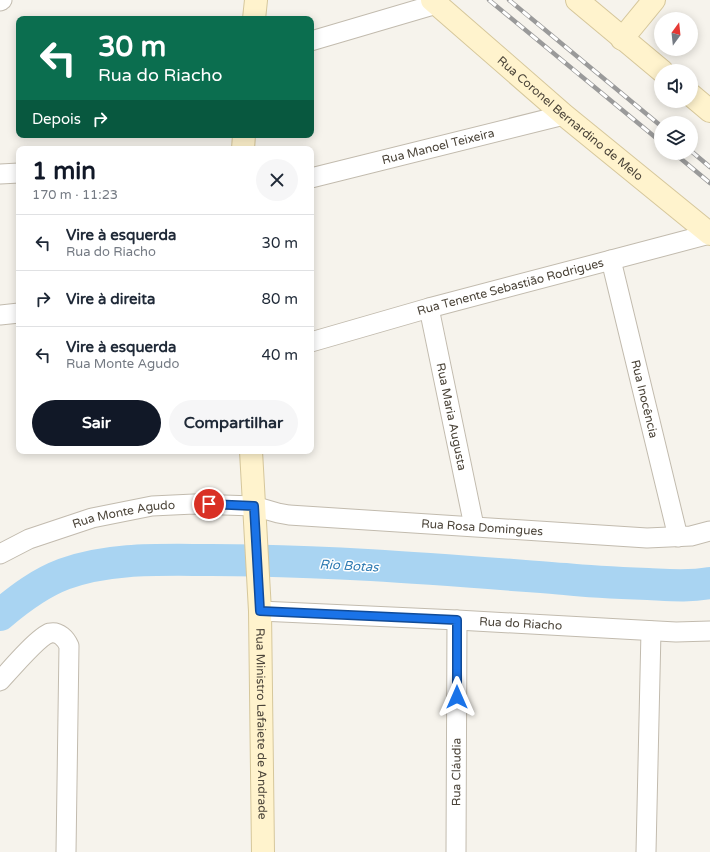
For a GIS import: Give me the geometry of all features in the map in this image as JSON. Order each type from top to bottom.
[{"type":"main road","points":[[254,16],[256,0]]},
{"type":"main road","points":[[577,0],[654,65]]},
{"type":"main road","points":[[622,39],[654,0]]},
{"type":"main road","name":"Rua Coronel Bernardino de Melo","points":[[434,2],[564,114],[710,234]]},
{"type":"main road","points":[[698,101],[710,111]]},
{"type":"main road","name":"Rua Ministro Lafaiete de Andrade","points":[[251,454],[260,611],[263,852]]},
{"type":"street","points":[[314,40],[434,2]]},
{"type":"street","name":"Rua Manoel Teixeira","points":[[314,177],[564,114]]},
{"type":"street","points":[[0,174],[16,173]]},
{"type":"street","name":"Rua Tenente Sebastião Rodrigues","points":[[314,341],[429,308],[710,234]]},
{"type":"street","name":"Rua Inocência","points":[[611,260],[678,537]]},
{"type":"street","name":"Rua Maria Augusta","points":[[429,308],[474,526]]},
{"type":"street","points":[[0,314],[16,314]]},
{"type":"street","name":"Rua Monte Agudo","points":[[0,554],[36,536],[92,518],[152,506],[194,504],[254,506]]},
{"type":"street","name":"Rua Rosa Domingues","points":[[254,506],[289,515],[647,538],[691,536],[710,531]]},
{"type":"street","name":"Rua do Riacho","points":[[260,611],[651,631],[710,631]]},
{"type":"street","name":"Rua Cláudia","points":[[456,852],[457,620]]},
{"type":"street","points":[[646,852],[651,631]]},
{"type":"street","points":[[0,681],[35,645],[47,635],[54,633],[61,635],[67,641],[69,646],[66,852]]},
{"type":"waterway","name":"Rio Botas","points":[[0,615],[30,592],[64,574],[119,562],[156,560],[256,560],[433,569],[606,582],[679,585],[710,583]]},
{"type":"railway","points":[[489,0],[654,136]]},
{"type":"railway","points":[[509,0],[654,120]]},
{"type":"railway","points":[[698,157],[710,167]]},
{"type":"railway","points":[[682,160],[710,183]]},
{"type":"route","points":[[209,504],[254,506],[260,611],[457,620],[457,697]]}]
